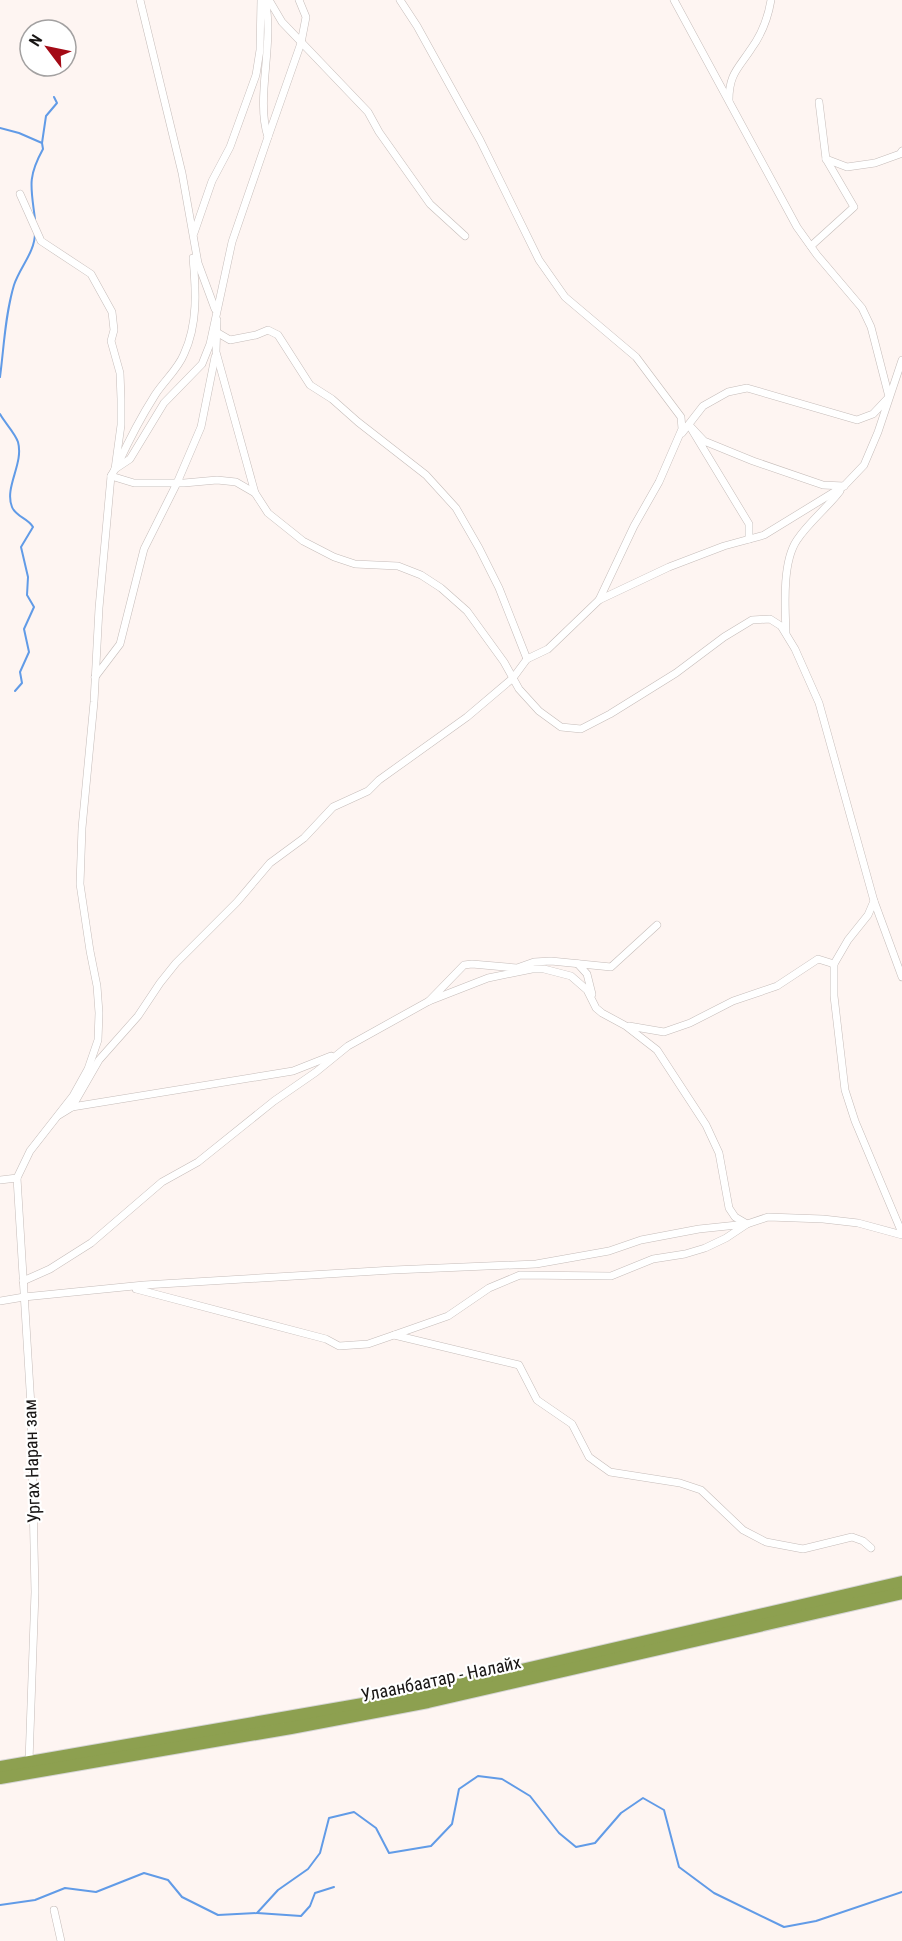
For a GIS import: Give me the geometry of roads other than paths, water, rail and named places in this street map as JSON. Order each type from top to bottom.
[{"type":"highway","name":"Улаанбаатар - Налайх","points":[[0,1767],[409,1696],[902,1582]]},
{"type":"highway","name":"Улаанбаатар - Налайх","points":[[0,1778],[428,1702],[902,1593]]},
{"type":"street","points":[[96,677],[120,644],[144,549],[177,483],[201,427],[218,333],[214,303],[198,263],[179,161],[140,0]]},
{"type":"street","points":[[0,1180],[17,1178],[30,1151],[73,1096],[88,1069],[98,1040],[97,986],[80,884],[82,828],[111,476],[155,395],[184,354],[194,321],[193,236],[200,212],[230,147],[256,75],[260,50],[261,0]]},
{"type":"street","points":[[267,0],[282,22],[368,112],[379,132],[430,204],[465,236]]},
{"type":"street","points":[[267,0],[268,41],[263,123],[268,137]]},
{"type":"street","points":[[115,469],[130,459],[164,403],[202,364],[210,344],[232,242],[301,42],[306,17],[299,0]]},
{"type":"street","points":[[72,1107],[99,1060],[138,1016],[160,983],[196,942],[237,902],[270,863],[304,838],[333,807],[368,791],[379,780],[467,717],[513,678],[527,659],[548,649],[599,600],[634,526],[659,482],[682,429],[681,417],[636,357],[565,297],[539,260],[480,140],[417,26],[400,0]]},
{"type":"street","points":[[674,0],[797,227],[862,308],[871,327],[889,397]]},
{"type":"street","points":[[678,9],[679,0]]},
{"type":"street","points":[[729,103],[732,74],[761,33],[769,13],[771,0]]},
{"type":"street","points":[[811,246],[854,207],[826,159],[819,102]]},
{"type":"street","points":[[826,159],[848,167],[875,163],[900,154],[902,151]]},
{"type":"street","points":[[20,194],[41,242],[91,274],[112,312],[114,330],[111,341],[120,373],[121,425],[115,469]]},
{"type":"street","points":[[218,333],[230,340],[268,330],[278,335],[310,385],[332,399],[426,475],[456,508],[479,548],[515,626],[527,659]]},
{"type":"street","points":[[216,352],[255,493],[268,513],[303,541],[334,557],[356,564],[398,566],[421,575],[441,588],[467,611],[504,662],[519,689],[539,711],[561,727],[581,729],[610,714],[676,673],[724,637],[752,620],[770,619],[781,626],[795,649],[819,703],[874,901],[902,976]]},
{"type":"street","points":[[786,635],[786,581],[791,552],[796,540],[864,465],[902,360]]},
{"type":"street","points":[[677,440],[703,406],[728,392],[747,388],[857,420],[873,414],[889,397]]},
{"type":"street","points":[[689,425],[704,441],[753,461],[823,485],[844,486]]},
{"type":"street","points":[[689,425],[749,524],[749,539]]},
{"type":"street","points":[[111,476],[134,483],[217,480],[236,482],[255,493]]},
{"type":"street","points":[[599,600],[669,567],[764,535],[844,486]]},
{"type":"street","points":[[874,901],[868,915],[848,939],[834,964],[834,996],[845,1090],[902,1234]]},
{"type":"street","points":[[429,1001],[464,965],[517,968],[551,961],[611,967],[657,924]]},
{"type":"street","points":[[626,1026],[664,1032],[690,1023],[733,1001],[777,986],[818,959],[834,964]]},
{"type":"street","points":[[59,1115],[72,1107],[293,1071],[337,1054],[429,1001],[488,978],[576,963]]},
{"type":"street","points":[[576,963],[587,974],[596,1008],[626,1026],[657,1050],[706,1125],[718,1153],[729,1208],[735,1217],[747,1224]]},
{"type":"street","points":[[532,969],[544,969],[571,976],[579,981],[593,999]]},
{"type":"street","points":[[23,1281],[50,1269],[91,1244],[162,1182],[198,1162],[337,1054]]},
{"type":"street","name":"Ургах Наран зам","points":[[17,1178],[31,1406],[35,1592],[29,1761]]},
{"type":"street","points":[[0,1301],[133,1287],[393,1270],[536,1264],[609,1251],[641,1240],[699,1229],[747,1224],[768,1217],[858,1223],[902,1234]]},
{"type":"street","points":[[133,1287],[326,1339],[339,1346],[368,1344],[448,1316],[489,1288],[520,1275],[611,1276],[653,1259],[705,1248],[747,1224]]},
{"type":"street","points":[[394,1335],[519,1365],[537,1400],[572,1424],[589,1457],[610,1472],[680,1483],[701,1490],[743,1530],[766,1542],[802,1549],[852,1537],[863,1541],[871,1548]]},
{"type":"street","points":[[54,1910],[61,1941]]},
{"type":"waterway","points":[[42,143],[46,116],[57,103],[54,97]]},
{"type":"waterway","points":[[0,128],[42,143],[43,149],[32,175],[35,219]]},
{"type":"waterway","points":[[0,377],[11,296],[17,278],[33,247],[35,233]]},
{"type":"waterway","points":[[0,414],[18,442],[18,459],[10,491],[12,507],[33,527],[21,547],[28,577],[27,595],[34,607],[24,629],[29,652],[20,672],[22,683],[15,691]]},
{"type":"waterway","points":[[0,1905],[35,1900],[65,1888],[96,1892],[144,1873],[168,1880],[182,1897],[218,1915],[257,1913],[278,1890],[308,1869],[320,1853],[329,1818],[354,1812],[376,1828],[389,1853],[431,1846],[452,1824],[459,1789],[478,1776],[502,1779],[530,1796],[559,1833],[576,1847],[595,1843],[621,1813],[643,1798],[664,1810],[679,1867],[714,1893],[784,1927],[816,1921],[902,1892]]},
{"type":"waterway","points":[[257,1913],[301,1916],[310,1906],[315,1893],[334,1887]]}]
